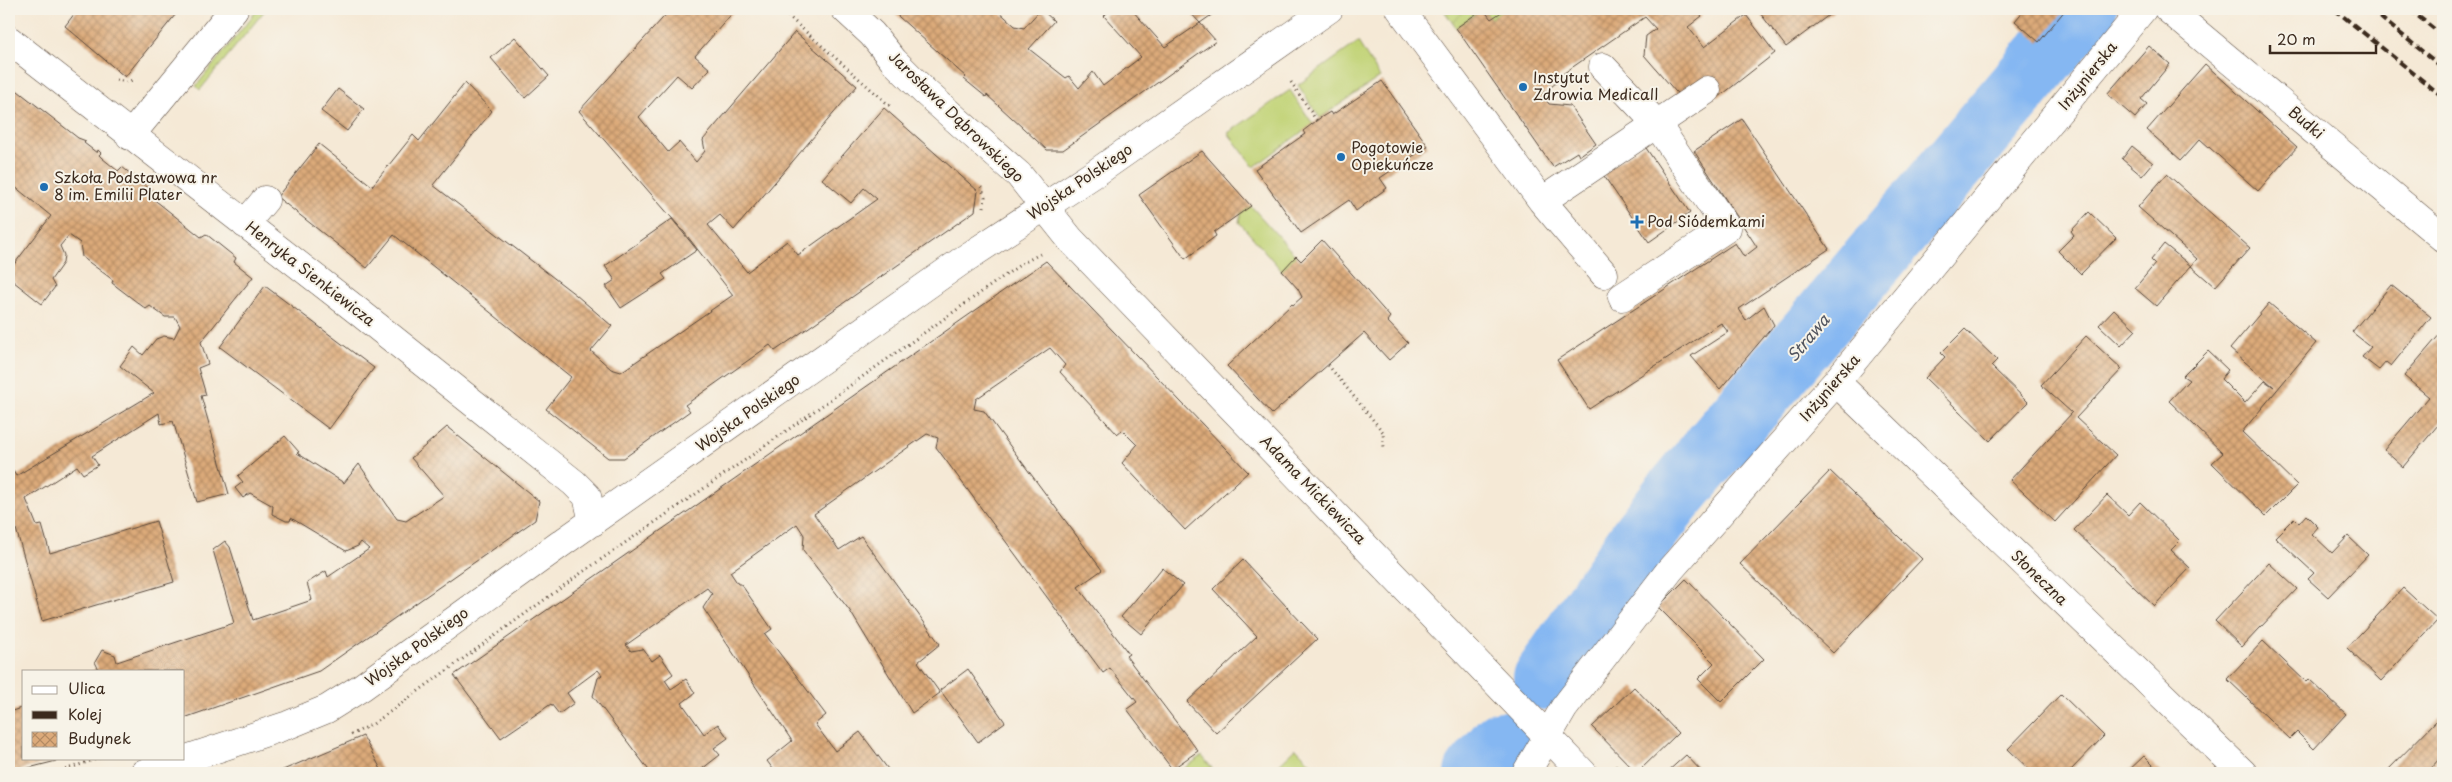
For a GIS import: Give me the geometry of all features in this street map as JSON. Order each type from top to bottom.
[{"type":"street","points":[[130,136],[234,9]]},
{"type":"street","name":"Jarosława Dąbrowskiego","points":[[845,9],[872,34],[894,61],[925,92],[1018,175],[1044,207]]},
{"type":"street","name":"Wojska Polskiego","points":[[185,759],[288,725],[327,709],[408,655],[963,260],[1097,172],[1329,9]]},
{"type":"street","points":[[1400,9],[1542,201],[1604,274]]},
{"type":"street","name":"Inżynierska","points":[[1526,773],[1542,730],[1564,708],[1670,570],[1836,382],[2143,9]]},
{"type":"street","name":"Budki","points":[[2168,9],[2443,238]]},
{"type":"street","name":"Henryka Sienkiewicza","points":[[9,40],[574,483],[587,496],[593,522]]},
{"type":"street","points":[[1602,67],[1656,123],[1727,228],[1622,297]]},
{"type":"street","points":[[1542,201],[1707,90]]},
{"type":"street","points":[[245,224],[265,200]]},
{"type":"street","name":"Adama Mickiewicza","points":[[1044,207],[1070,239],[1583,773]]},
{"type":"street","name":"Słoneczna","points":[[1836,382],[2243,773]]},
{"type":"street","name":"Wojska Polskiego","points":[[144,773],[183,760]]},
{"type":"path","points":[[780,9],[893,109]]},
{"type":"path","points":[[111,76],[121,82],[128,82],[134,79]]},
{"type":"path","points":[[1291,82],[1317,121]]},
{"type":"path","points":[[343,738],[373,724],[580,574],[758,451],[1021,264],[1034,256],[1048,255]]},
{"type":"path","points":[[1328,365],[1383,432],[1384,448]]},
{"type":"path","points":[[56,773],[93,760]]},
{"type":"green space","points":[[258,9],[266,9],[200,90],[196,86]]},
{"type":"green space","points":[[1443,9],[1483,9],[1456,28]]},
{"type":"green space","points":[[1483,9],[1506,9],[1491,19]]},
{"type":"green space","points":[[1358,42],[1380,77],[1320,118],[1298,85]]},
{"type":"green space","points":[[1290,90],[1313,124],[1254,167],[1228,133]]},
{"type":"green space","points":[[1251,206],[1296,256],[1282,271],[1239,222],[1241,213]]},
{"type":"green space","points":[[1296,748],[1320,773],[1270,773]]},
{"type":"green space","points":[[1202,756],[1216,773],[1177,773]]},
{"type":"building","points":[[78,9],[180,9],[125,77],[65,26]]},
{"type":"building","points":[[671,9],[736,9],[695,56],[710,69],[692,88],[677,75],[639,117],[668,152],[679,142],[696,162],[705,151],[703,140],[795,32],[857,86],[734,230],[720,215],[708,225],[747,272],[787,241],[798,255],[877,199],[864,188],[851,203],[822,179],[884,108],[978,191],[975,211],[775,351],[770,345],[685,405],[690,411],[624,458],[608,458],[546,409],[571,377],[394,235],[367,268],[277,197],[319,144],[372,186],[413,135],[419,141],[465,83],[492,111],[433,185],[576,295],[612,326],[591,351],[611,369],[621,372],[733,295],[684,232],[579,111]]},
{"type":"building","points":[[890,9],[996,9],[1015,26],[1024,28],[1041,9],[1054,21],[1029,49],[1066,78],[1069,76],[1079,88],[1093,72],[1103,86],[1141,57],[1104,16],[1111,9],[1131,9],[1165,47],[1200,23],[1216,41],[1063,150],[1047,150],[987,95],[986,97],[964,79],[966,77]]},
{"type":"building","points":[[1187,9],[1220,9],[1200,23]]},
{"type":"building","name":"Instytut Zdrowia Medicall","points":[[1483,9],[1491,19],[1506,9],[1696,9],[1702,16],[1688,27],[1704,47],[1746,15],[1775,53],[1719,97],[1705,84],[1682,99],[1644,55],[1646,36],[1656,29],[1645,17],[1554,80],[1556,83],[1542,94],[1549,104],[1570,106],[1596,144],[1579,156],[1577,152],[1553,167],[1456,28]]},
{"type":"building","points":[[1757,9],[1837,9],[1786,47]]},
{"type":"building","points":[[2025,9],[2066,9],[2039,42],[2015,21]]},
{"type":"building","points":[[515,37],[549,76],[525,98],[491,58]]},
{"type":"building","points":[[2149,46],[2170,64],[2141,99],[2147,104],[2135,118],[2107,94]]},
{"type":"building","points":[[2205,64],[2297,147],[2258,191],[2200,139],[2181,160],[2147,130]]},
{"type":"building","name":"Pogotowie Opiekuńcze","points":[[1382,81],[1428,146],[1380,178],[1387,188],[1356,211],[1349,200],[1301,233],[1255,169],[1305,134],[1303,131],[1320,118],[1330,112],[1332,115]]},
{"type":"building","points":[[9,84],[78,138],[86,141],[84,143],[97,153],[98,150],[101,153],[99,155],[118,171],[122,167],[155,193],[151,197],[201,237],[206,234],[236,258],[234,262],[253,277],[201,342],[208,364],[198,368],[206,395],[201,396],[229,494],[197,502],[173,421],[161,424],[159,413],[92,456],[98,465],[83,474],[77,466],[26,499],[37,526],[42,525],[50,553],[156,521],[174,582],[42,621],[9,504],[9,464],[16,476],[154,393],[120,366],[134,347],[143,355],[156,339],[164,336],[174,338],[180,326],[175,317],[165,317],[150,306],[146,309],[112,283],[113,280],[82,257],[80,243],[69,235],[60,246],[64,255],[63,263],[51,280],[55,287],[42,304],[9,278],[9,271],[51,216],[9,182]]},
{"type":"building","points":[[338,89],[364,109],[347,131],[321,111]]},
{"type":"building","points":[[1742,119],[1829,249],[1739,309],[1746,320],[1764,306],[1774,325],[1720,389],[1691,356],[1728,332],[1721,323],[1589,409],[1557,360],[1735,243],[1744,257],[1757,247],[1694,151]]},
{"type":"building","points":[[1644,145],[1690,213],[1649,242],[1602,173]]},
{"type":"building","points":[[2132,146],[2153,163],[2142,176],[2122,159]]},
{"type":"building","points":[[1202,151],[1251,206],[1214,232],[1216,236],[1185,259],[1139,195]]},
{"type":"building","points":[[2167,174],[2250,248],[2215,287],[2191,266],[2197,259],[2138,207]]},
{"type":"building","points":[[2089,212],[2116,238],[2081,274],[2058,251],[2074,235],[2071,231]]},
{"type":"building","points":[[672,219],[697,250],[662,274],[666,279],[621,308],[606,286],[615,280],[605,266]]},
{"type":"building","points":[[1322,240],[1390,317],[1387,321],[1408,343],[1389,360],[1364,333],[1272,414],[1227,366],[1292,304],[1302,297],[1298,289],[1282,271],[1296,256],[1301,261]]},
{"type":"building","points":[[2164,244],[2191,266],[2156,306],[2135,288],[2155,264],[2151,260]]},
{"type":"building","points":[[1046,261],[1248,472],[1185,530],[1122,463],[1137,445],[1122,430],[1117,434],[1060,372],[1065,365],[1050,348],[976,399],[974,409],[984,411],[1102,570],[1078,587],[1129,654],[1126,656],[1198,751],[1172,769],[1127,709],[1137,702],[1110,668],[1103,673],[936,447],[938,438],[927,434],[814,514],[839,550],[861,536],[940,644],[918,662],[940,693],[912,713],[850,611],[803,550],[804,535],[797,524],[730,572],[738,584],[741,584],[772,629],[765,634],[826,715],[815,724],[835,751],[860,732],[891,773],[776,773],[767,761],[792,741],[703,608],[712,594],[707,588],[626,645],[631,651],[643,649],[652,661],[660,655],[673,674],[665,680],[671,689],[686,679],[695,693],[682,703],[704,734],[718,724],[728,738],[714,748],[720,755],[699,773],[651,773],[593,696],[598,678],[602,675],[598,670],[567,693],[574,703],[559,714],[551,704],[501,738],[454,675]]},
{"type":"building","points":[[2391,285],[2431,317],[2391,366],[2386,362],[2379,370],[2362,357],[2371,347],[2352,332]]},
{"type":"building","points":[[265,286],[374,368],[329,429],[220,347]]},
{"type":"building","points":[[2269,303],[2316,343],[2242,432],[2297,485],[2266,516],[2212,463],[2223,453],[2169,401],[2189,380],[2183,376],[2208,351],[2228,370],[2221,379],[2245,403],[2265,381],[2274,387],[2230,349]]},
{"type":"building","points":[[2114,309],[2136,330],[2121,346],[2099,325]]},
{"type":"building","points":[[1965,329],[1997,360],[1991,366],[2028,402],[1990,441],[1925,378],[1945,357],[1941,353]]},
{"type":"building","points":[[2441,333],[2443,335],[2443,419],[2403,467],[2384,450],[2429,397],[2404,376]]},
{"type":"building","points":[[2086,336],[2122,369],[2076,418],[2116,455],[2055,522],[2010,480],[2072,413],[2041,385]]},
{"type":"building","points":[[447,427],[539,501],[535,520],[319,671],[185,718],[185,670],[93,670],[98,668],[95,662],[102,650],[115,655],[117,662],[234,623],[213,550],[225,541],[230,547],[253,620],[312,600],[307,583],[326,571],[328,577],[369,549],[361,542],[358,546],[346,551],[291,518],[290,521],[286,521],[272,514],[273,506],[250,493],[243,498],[235,488],[243,482],[238,476],[285,436],[299,452],[297,453],[344,483],[359,464],[397,519],[406,521],[444,496],[411,458]]},
{"type":"building","points":[[1830,471],[1922,559],[1833,653],[1740,564]]},
{"type":"building","points":[[2107,495],[2128,515],[2140,502],[2180,541],[2171,550],[2190,568],[2154,606],[2074,530]]},
{"type":"building","points":[[2306,515],[2318,527],[2312,534],[2332,553],[2348,536],[2368,555],[2328,597],[2308,579],[2314,573],[2275,537],[2294,518],[2299,523]]},
{"type":"building","points":[[1243,560],[1317,639],[1216,733],[1187,702],[1257,636],[1213,589]]},
{"type":"building","points":[[2269,563],[2297,589],[2242,647],[2215,621]]},
{"type":"building","points":[[1162,568],[1183,585],[1141,634],[1121,617]]},
{"type":"building","points":[[1686,579],[1764,659],[1721,702],[1698,679],[1714,663],[1658,607]]},
{"type":"building","points":[[2403,588],[2438,620],[2381,681],[2347,648]]},
{"type":"building","points":[[2263,641],[2306,682],[2309,679],[2346,714],[2314,749],[2297,732],[2290,739],[2227,679]]},
{"type":"building","points":[[968,669],[1005,722],[978,742],[940,690]]},
{"type":"building","points":[[1634,687],[1678,733],[1637,773],[1592,727]]},
{"type":"building","points":[[2061,694],[2104,736],[2068,773],[2033,773],[2008,749]]},
{"type":"building","points":[[22,708],[22,760],[60,760],[9,773],[9,712]]},
{"type":"building","points":[[2443,714],[2443,756],[2427,773],[2385,773]]},
{"type":"building","points":[[363,736],[383,773],[276,773]]},
{"type":"building","points":[[1686,755],[1703,773],[1666,773]]},
{"type":"building","points":[[2144,756],[2161,773],[2126,773]]},
{"type":"waterway","name":"Strawa","points":[[1545,678],[1642,537],[1671,499],[2085,9]]},
{"type":"waterway","name":"Strawa","points":[[1476,773],[1501,743]]},
{"type":"railway","points":[[2334,9],[2443,97]]},
{"type":"railway","points":[[2370,9],[2443,68]]},
{"type":"railway","points":[[2409,9],[2443,36]]},
{"type":"place","name":"Instytut Zdrowia Medicall","points":[[1523,87]]},
{"type":"place","name":"Pogotowie Opiekuńcze","points":[[1341,157]]},
{"type":"place","name":"Szkoła Podstawowa nr 8 im. Emilii Plater","points":[[44,187]]},
{"type":"place","name":"Pod Siódemkami","points":[[1637,222]]}]
